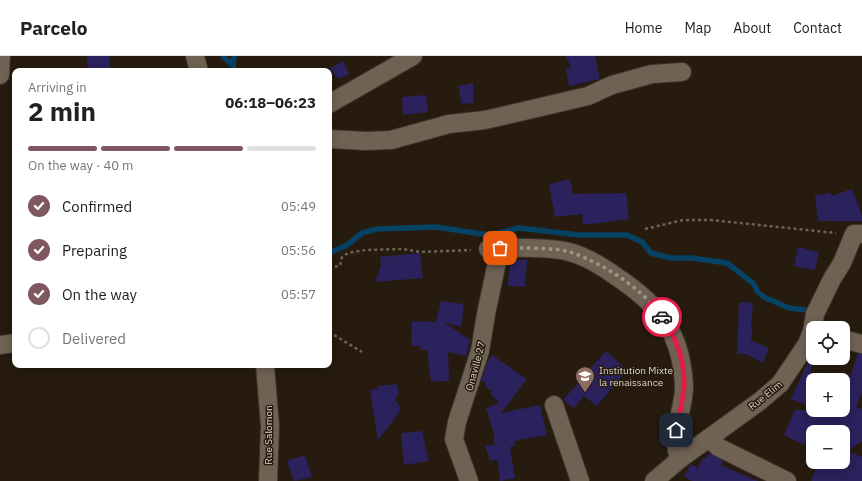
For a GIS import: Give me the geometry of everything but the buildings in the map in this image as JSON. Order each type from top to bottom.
[{"type":"street","points":[[0,75],[1,56]]},
{"type":"street","points":[[195,56],[198,68]]},
{"type":"street","points":[[332,102],[413,56]]},
{"type":"street","points":[[332,139],[366,142],[391,140],[449,124],[485,120],[588,96],[612,85],[652,74],[682,72]]},
{"type":"street","name":"Rue Elim","points":[[814,321],[815,314],[832,279],[858,234]]},
{"type":"street","points":[[494,248],[569,252],[604,267],[642,294],[654,306],[667,323],[676,342],[682,364],[684,387],[675,449],[680,459]]},
{"type":"street","name":"Onaville 27","points":[[469,481],[454,439],[457,422],[480,351],[494,248]]},
{"type":"street","points":[[850,341],[862,344]]},
{"type":"street","points":[[0,345],[12,344]]},
{"type":"street","name":"Rue Elim","points":[[654,481],[680,459],[760,401],[780,384],[795,364],[806,344]]},
{"type":"street","name":"Rue Salomon","points":[[265,368],[270,426],[268,481]]},
{"type":"street","points":[[554,405],[580,481]]},
{"type":"street","points":[[709,438],[718,447],[787,481]]},
{"type":"path","points":[[645,229],[683,220],[711,220],[858,234]]},
{"type":"path","points":[[332,267],[340,266],[342,257],[348,253],[366,250],[402,249],[421,252],[494,248]]},
{"type":"path","points":[[332,334],[362,352]]},
{"type":"waterway","points":[[223,56],[233,68]]},
{"type":"waterway","points":[[233,66],[234,56]]},
{"type":"waterway","points":[[332,252],[347,245],[362,233],[377,229],[436,227],[489,235],[519,228],[579,235],[627,235],[642,242],[651,253],[670,258],[691,258],[727,263],[753,283],[758,292],[764,297],[789,308],[806,310],[813,313]]},
{"type":"way so far","points":[[500,248],[534,248],[569,252],[604,267],[642,294],[662,317]]},
{"type":"place","name":"Institution Mixte la renaissance","points":[[585,393]]},
{"type":"route","points":[[662,317],[667,323],[676,342],[682,364],[684,387],[676,430]]}]
